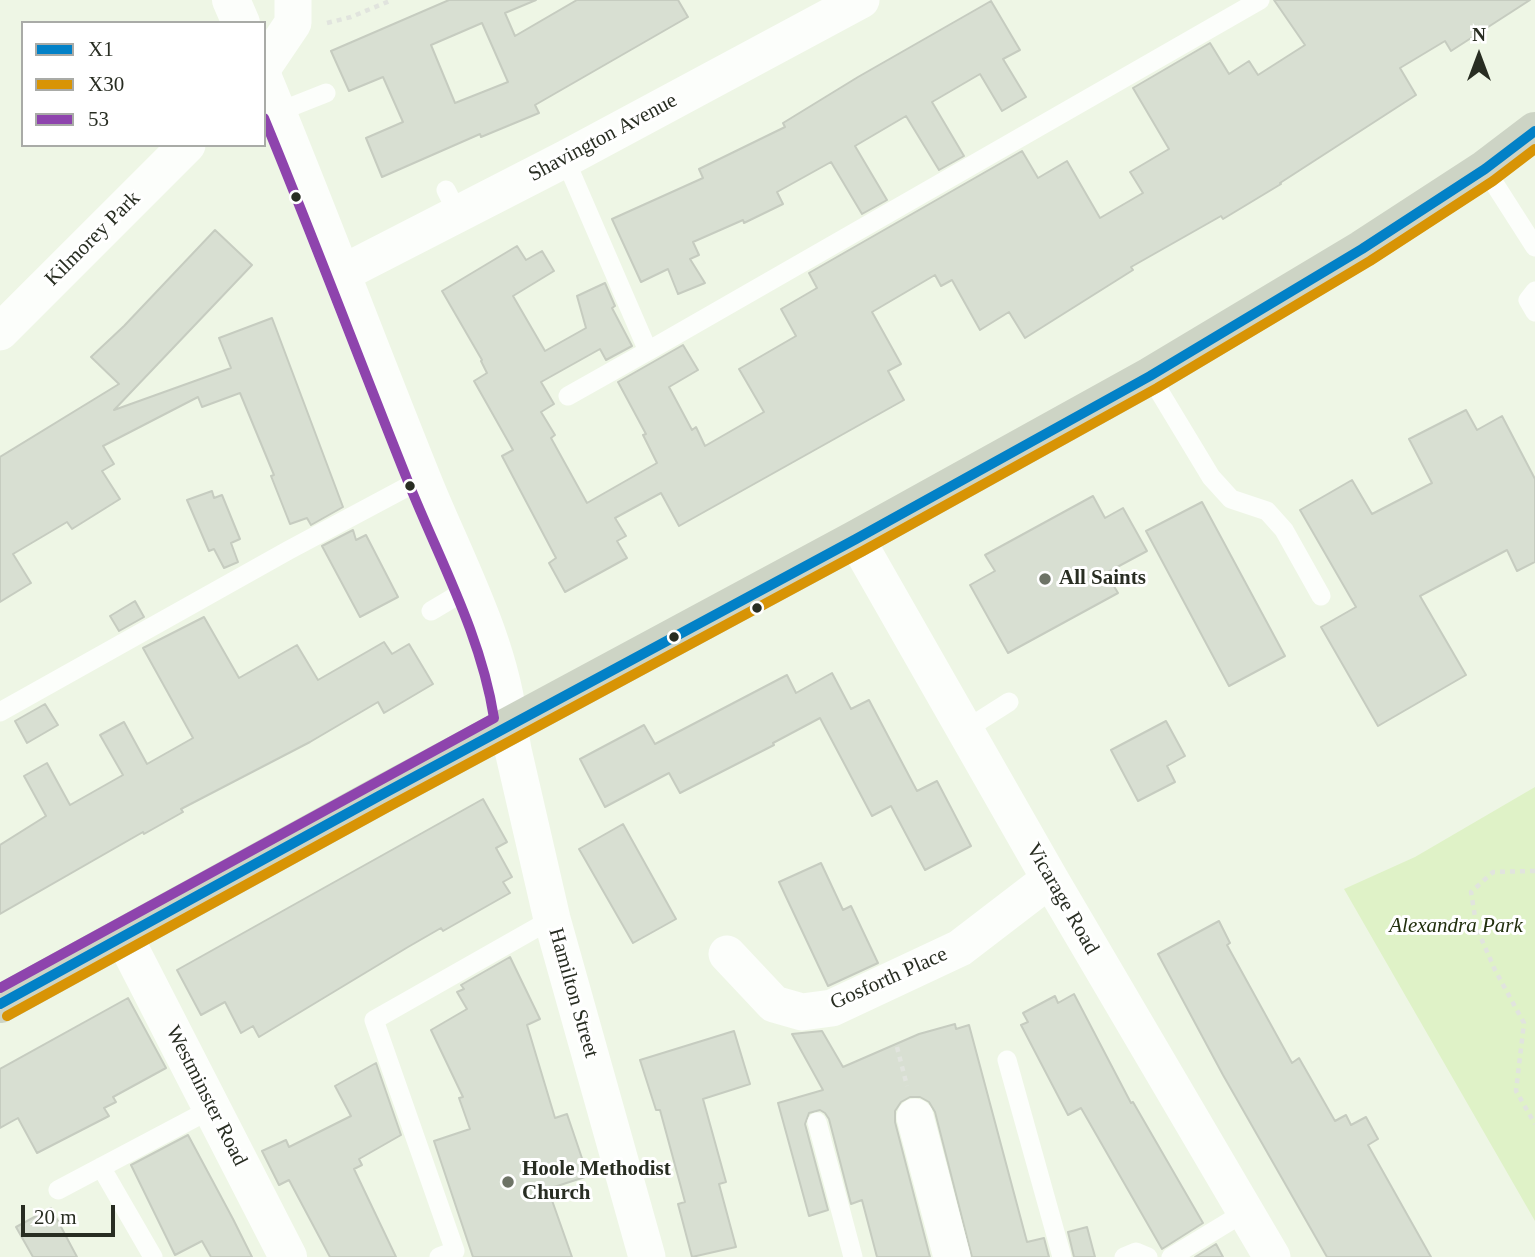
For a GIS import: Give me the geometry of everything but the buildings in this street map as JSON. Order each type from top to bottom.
[{"type":"highway","points":[[0,1004],[856,539],[1150,376],[1362,249],[1485,169],[1535,131]]},
{"type":"street","points":[[231,0],[239,21]]},
{"type":"street","points":[[266,63],[293,23],[293,0]]},
{"type":"street","name":"Shavington Avenue","points":[[343,273],[452,202],[565,159],[861,0]]},
{"type":"street","points":[[271,96],[422,479],[492,647],[507,704],[509,726]]},
{"type":"street","name":"Kilmorey Park","points":[[0,332],[185,147]]},
{"type":"street","name":"Vicarage Road","points":[[856,539],[1050,879],[1272,1257]]},
{"type":"street","name":"Hamilton Street","points":[[509,726],[552,919],[647,1257]]},
{"type":"street","name":"Gosforth Place","points":[[727,954],[774,1004],[802,1012],[832,1007],[960,948],[1050,879]]},
{"type":"street","name":"Westminster Road","points":[[126,935],[132,953],[288,1257]]},
{"type":"street","points":[[915,1117],[953,1257]]},
{"type":"lane","points":[[568,396],[1260,0]]},
{"type":"lane","points":[[271,96],[326,93]]},
{"type":"lane","points":[[565,159],[648,351]]},
{"type":"lane","points":[[1485,169],[1535,247]]},
{"type":"lane","points":[[1535,291],[1528,300],[1535,312]]},
{"type":"lane","points":[[1150,376],[1211,477],[1231,499],[1267,511],[1284,530],[1321,596]]},
{"type":"lane","points":[[0,712],[289,550],[422,479]]},
{"type":"lane","points":[[432,611],[468,589]]},
{"type":"lane","points":[[965,730],[1009,702]]},
{"type":"lane","points":[[439,1257],[455,1251],[374,1020],[552,919]]},
{"type":"lane","points":[[1007,1060],[1062,1257]]},
{"type":"lane","points":[[58,1190],[213,1108]]},
{"type":"lane","points":[[817,1122],[853,1257]]},
{"type":"lane","points":[[101,1167],[153,1257]]},
{"type":"lane","points":[[1171,1257],[1245,1212]]},
{"type":"lane","points":[[1124,1257],[1136,1252],[1148,1257]]},
{"type":"path","points":[[351,17],[392,0]]},
{"type":"path","points":[[1535,871],[1493,873],[1471,892],[1477,929],[1495,970],[1524,1023],[1516,1091],[1535,1125]]},
{"type":"green space","name":"Alexandra Park","points":[[1535,787],[1535,1221],[1344,889],[1415,857]]},
{"type":"transit line","name":"53","points":[[0,988],[494,718],[488,687],[470,628],[409,484],[266,123]]},
{"type":"transit line","name":"X1","points":[[0,1004],[856,539],[1150,376],[1362,249],[1485,169],[1535,131]]},
{"type":"transit line","name":"X30","points":[[7,1016],[863,551],[1157,388],[1370,261],[1493,181],[1535,149]]},
{"type":"place","name":"All Saints","points":[[1045,579]]},
{"type":"place","name":"Hoole Methodist Church","points":[[508,1182]]}]
